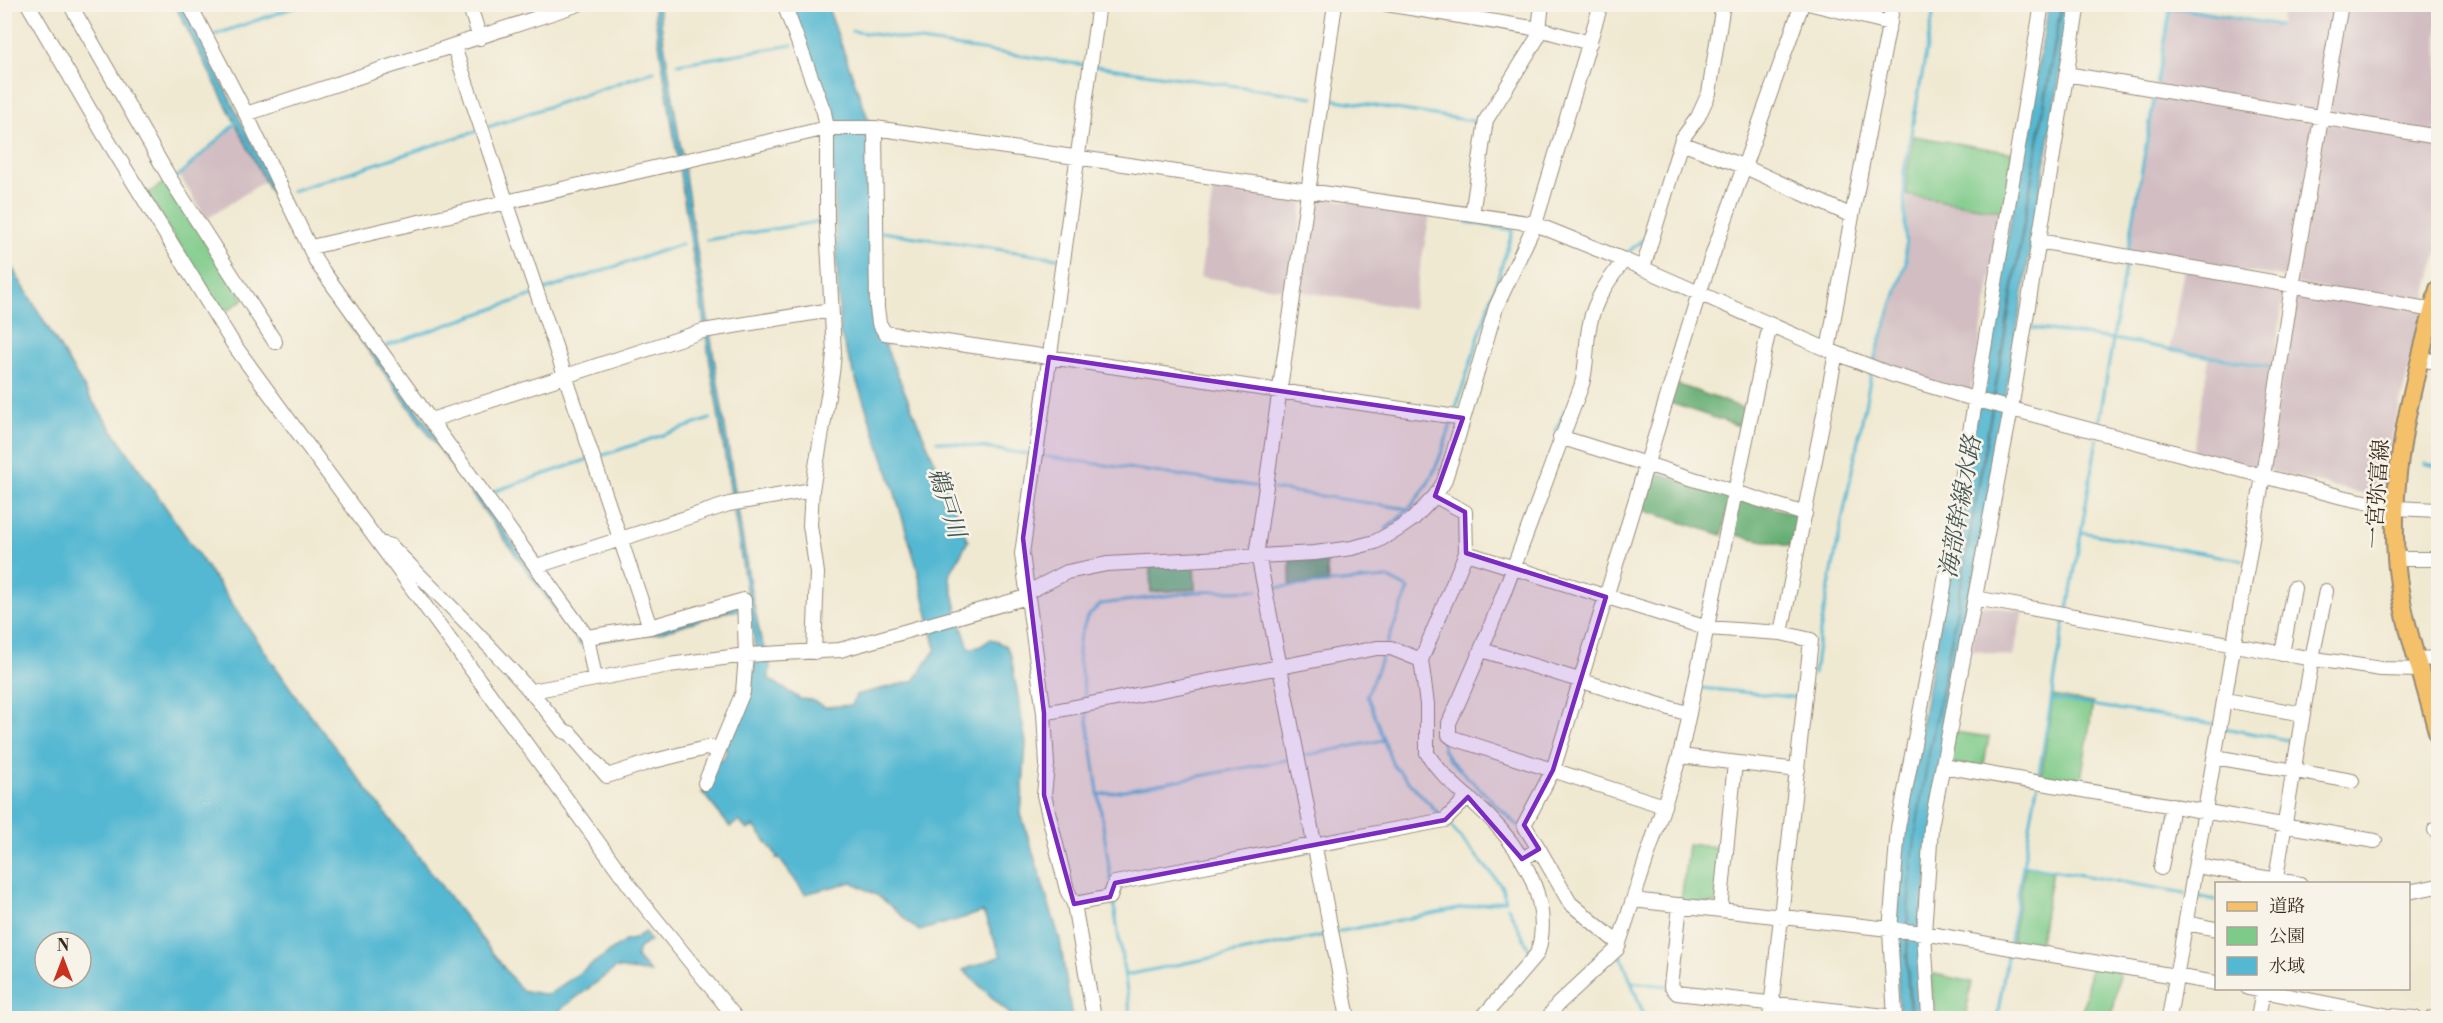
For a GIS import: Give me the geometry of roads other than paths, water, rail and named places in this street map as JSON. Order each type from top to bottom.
[{"type":"main road","name":"一宮弥富線","points":[[2438,728],[2402,599],[2396,559],[2395,508],[2403,434],[2439,289]]},
{"type":"street","points":[[28,4],[102,131],[234,345],[641,901],[736,1018]]},
{"type":"street","points":[[70,4],[169,177],[275,342]]},
{"type":"street","points":[[189,4],[246,114],[317,263],[537,566],[588,642],[595,678]]},
{"type":"street","points":[[469,4],[480,38]]},
{"type":"street","points":[[246,114],[579,4]]},
{"type":"street","points":[[784,4],[828,128],[827,224],[832,373],[812,490],[810,525],[817,573],[814,652]]},
{"type":"street","points":[[1094,1018],[1074,904],[1067,890],[1044,795],[1047,765],[1044,713],[1022,554],[1099,4]]},
{"type":"street","points":[[1335,4],[1257,549],[1348,1018]]},
{"type":"street","points":[[1386,4],[1539,30],[1590,43]]},
{"type":"street","points":[[1472,215],[1486,120],[1538,37],[1542,4]]},
{"type":"street","points":[[532,691],[595,678],[748,655],[840,650],[1028,595],[1067,572],[1084,567],[1324,552],[1352,548],[1375,542],[1413,519],[1444,482],[1497,307],[1535,224],[1601,4]]},
{"type":"street","points":[[1643,268],[1681,143],[1698,117],[1709,93],[1723,4]]},
{"type":"street","points":[[1619,944],[1570,903],[1524,825],[1553,770],[1699,292],[1802,4]]},
{"type":"street","points":[[1812,4],[1890,23]]},
{"type":"street","points":[[1781,633],[1805,514],[1852,216],[1893,4]]},
{"type":"street","points":[[1680,905],[1671,986],[1672,990],[1677,993],[1895,1018],[1890,931],[1898,828],[1942,598],[2042,4]]},
{"type":"street","points":[[1929,1018],[1922,933],[1931,827],[2010,408],[2078,4]]},
{"type":"street","points":[[2169,1018],[2263,476],[2292,286],[2341,4]]},
{"type":"street","points":[[454,47],[650,627]]},
{"type":"street","points":[[2066,74],[2439,137]]},
{"type":"street","points":[[310,247],[828,128],[875,128],[1535,224],[1890,374],[1975,400],[2263,476],[2395,508],[2439,510]]},
{"type":"street","points":[[875,128],[877,308],[879,323],[885,333],[1464,418]]},
{"type":"street","points":[[1681,143],[1743,166],[1852,216]]},
{"type":"street","points":[[2038,241],[2433,310]]},
{"type":"street","points":[[1624,260],[1600,292],[1594,308],[1589,325],[1582,384],[1560,437],[1546,484],[1482,650],[1449,723],[1449,735],[1664,806]]},
{"type":"street","points":[[431,420],[708,330],[831,310]]},
{"type":"street","points":[[1548,1018],[1557,1005],[1617,950],[1680,756],[1770,324]]},
{"type":"street","points":[[2420,359],[2439,362]]},
{"type":"street","points":[[1560,437],[1805,514]]},
{"type":"street","points":[[537,566],[734,503],[812,490]]},
{"type":"street","points":[[1435,495],[1465,512],[1466,553],[1421,660],[1427,704],[1427,753],[1490,819],[1522,859],[1540,900],[1543,918],[1538,954],[1482,1018]]},
{"type":"street","points":[[378,542],[391,546],[484,639],[520,682],[532,691],[563,731],[570,733],[607,776],[650,762],[710,747],[719,750]]},
{"type":"street","points":[[1466,553],[1707,628],[1781,633],[1811,639],[1770,1018]]},
{"type":"street","points":[[2396,559],[2439,559]]},
{"type":"street","points":[[2282,654],[2294,588]]},
{"type":"street","points":[[2196,866],[2275,881],[2312,658],[2326,591]]},
{"type":"street","points":[[1975,598],[2282,654],[2381,669],[2419,665],[2439,658]]},
{"type":"street","points":[[588,642],[744,600],[748,655],[743,692],[705,783]]},
{"type":"street","points":[[1044,713],[1385,647],[1421,660]]},
{"type":"street","points":[[1482,650],[1689,714]]},
{"type":"street","points":[[2225,700],[2303,714]]},
{"type":"street","points":[[1680,756],[1798,770]]},
{"type":"street","points":[[2215,757],[2352,781]]},
{"type":"street","points":[[1720,910],[1736,763]]},
{"type":"street","points":[[1943,766],[2375,841]]},
{"type":"street","points":[[1074,904],[1110,897],[1115,883],[1445,819],[1468,797]]},
{"type":"street","points":[[2161,868],[2172,805]]},
{"type":"street","points":[[1522,859],[1539,849]]},
{"type":"street","points":[[2410,892],[2439,886]]},
{"type":"street","points":[[1633,900],[1922,933],[2215,983]]},
{"type":"street","points":[[2186,923],[2215,929]]},
{"type":"street","points":[[2258,1018],[2256,990],[2390,1016],[2415,1018]]},
{"type":"street","points":[[2432,1018],[2439,1018]]},
{"type":"water","name":"鵜戸川","points":[[175,5],[182,5],[185,9],[311,262],[582,639],[748,600],[653,5],[658,5],[751,591],[761,640],[770,663],[769,679],[800,699],[812,700],[824,707],[852,705],[856,695],[914,681],[936,649],[916,564],[892,483],[840,333],[832,136],[789,5],[827,5],[869,122],[876,324],[968,541],[949,576],[959,619],[969,648],[979,647],[991,639],[1006,646],[1011,656],[1026,743],[1021,814],[1060,940],[1072,1018],[1014,1018],[963,970],[1001,956],[983,912],[919,931],[880,897],[852,882],[805,894],[754,826],[747,830],[739,821],[730,827],[702,792],[705,791],[717,760],[723,760],[727,750],[724,747],[750,686],[755,657],[748,609],[725,612],[658,633],[580,644],[311,271]]},
{"type":"water","name":"海部幹線水路","points":[[2049,5],[2061,5],[1958,600],[1919,808],[1908,912],[1907,964],[1910,1018],[1899,1018],[1895,895],[1903,828]]},
{"type":"water","points":[[2062,5],[2072,5],[1970,605],[1919,933],[1923,1018],[1912,1018],[1908,965],[1908,912],[1920,808],[1959,600]]},
{"type":"water","points":[[5,256],[89,396],[297,698],[521,990],[548,995],[625,941],[634,939],[645,932],[650,941],[639,948],[636,957],[651,973],[616,968],[561,1009],[559,1018],[5,1018]]},
{"type":"waterway","points":[[214,35],[304,4]]},
{"type":"waterway","points":[[1874,360],[1906,263],[1904,172],[1935,4]]},
{"type":"waterway","points":[[2157,85],[2171,4]]},
{"type":"waterway","points":[[2171,7],[2279,25]]},
{"type":"waterway","points":[[852,31],[1084,65]]},
{"type":"waterway","points":[[678,64],[792,45]]},
{"type":"waterway","points":[[1095,66],[1313,97]]},
{"type":"waterway","points":[[485,128],[654,71]]},
{"type":"waterway","points":[[2128,251],[2155,93]]},
{"type":"waterway","points":[[1330,99],[1480,122]]},
{"type":"waterway","points":[[176,178],[237,122]]},
{"type":"waterway","points":[[292,191],[477,131]]},
{"type":"waterway","points":[[707,240],[822,221]]},
{"type":"waterway","points":[[1456,408],[1513,230],[1467,222]]},
{"type":"waterway","points":[[882,232],[1057,258]]},
{"type":"waterway","points":[[1627,253],[1646,237]]},
{"type":"waterway","points":[[542,291],[682,244]]},
{"type":"waterway","points":[[2099,423],[2126,261]]},
{"type":"waterway","points":[[386,346],[533,295]]},
{"type":"waterway","points":[[2032,328],[2113,339],[2275,368]]},
{"type":"waterway","points":[[1814,674],[1819,637],[1871,375]]},
{"type":"waterway","points":[[1556,430],[1566,409]]},
{"type":"waterway","points":[[598,457],[710,419]]},
{"type":"waterway","points":[[1386,529],[1400,518],[1420,495],[1435,470],[1451,424]]},
{"type":"waterway","points":[[2068,609],[2097,439]]},
{"type":"waterway","points":[[937,441],[1027,454]]},
{"type":"waterway","points":[[1042,456],[1260,487]]},
{"type":"waterway","points":[[492,492],[589,459]]},
{"type":"waterway","points":[[2425,464],[2438,466]]},
{"type":"waterway","points":[[1273,489],[1409,509]]},
{"type":"waterway","points":[[2081,532],[2242,560]]},
{"type":"waterway","points":[[1270,588],[1388,578],[1409,589],[1387,643]]},
{"type":"waterway","points":[[1086,700],[1078,653],[1079,640],[1087,617],[1101,604],[1196,592],[1257,590]]},
{"type":"waterway","points":[[2038,778],[2065,619]]},
{"type":"waterway","points":[[1384,652],[1367,695],[1393,765],[1441,816]]},
{"type":"waterway","points":[[1701,688],[1801,698]]},
{"type":"waterway","points":[[2051,699],[2215,724]]},
{"type":"waterway","points":[[1086,710],[1111,880]]},
{"type":"waterway","points":[[2224,728],[2293,741]]},
{"type":"waterway","points":[[1443,733],[1443,749],[1451,761],[1519,827]]},
{"type":"waterway","points":[[1302,756],[1384,740]]},
{"type":"waterway","points":[[1098,795],[1292,759]]},
{"type":"waterway","points":[[2009,945],[2037,786]]},
{"type":"waterway","points":[[1336,932],[1506,900],[1501,885],[1449,824]]},
{"type":"waterway","points":[[2023,865],[2185,893]]},
{"type":"waterway","points":[[2196,896],[2215,900]]},
{"type":"waterway","points":[[1113,899],[1131,1018]]},
{"type":"waterway","points":[[1508,907],[1529,953]]},
{"type":"waterway","points":[[1126,975],[1325,935]]},
{"type":"waterway","points":[[1997,1018],[2008,951]]},
{"type":"waterway","points":[[1620,953],[1645,1018]]},
{"type":"waterway","points":[[1631,982],[1667,986]]}]
